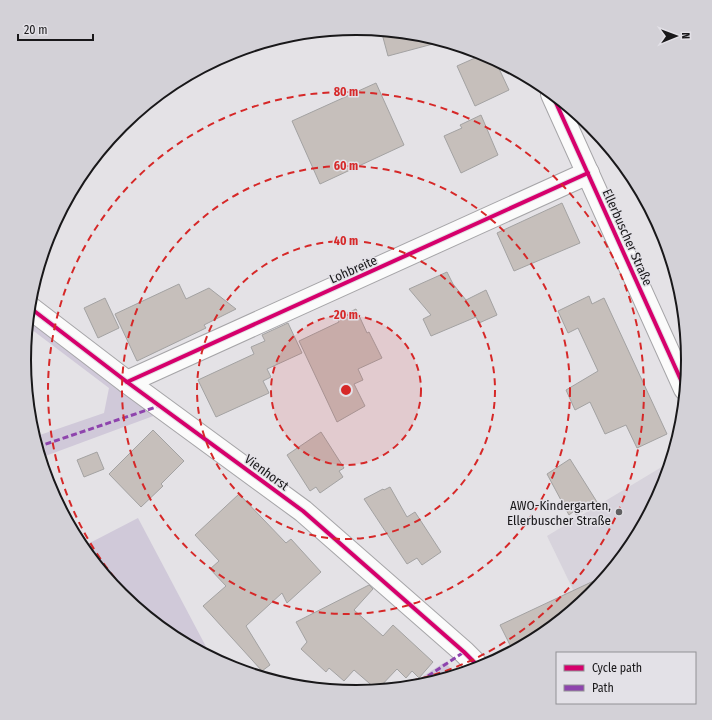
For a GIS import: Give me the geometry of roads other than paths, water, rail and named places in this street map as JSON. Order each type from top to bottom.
[{"type":"street","name":"Ellerbuscher Straße","points":[[557,104],[680,377]]},
{"type":"street","name":"Lohbreite","points":[[127,382],[588,173]]},
{"type":"street","name":"Vienhorst","points":[[35,312],[127,382],[303,511],[474,662]]},
{"type":"place","name":"AWO-Kindergarten, Ellerbuscher Straße","points":[[619,512]]}]
